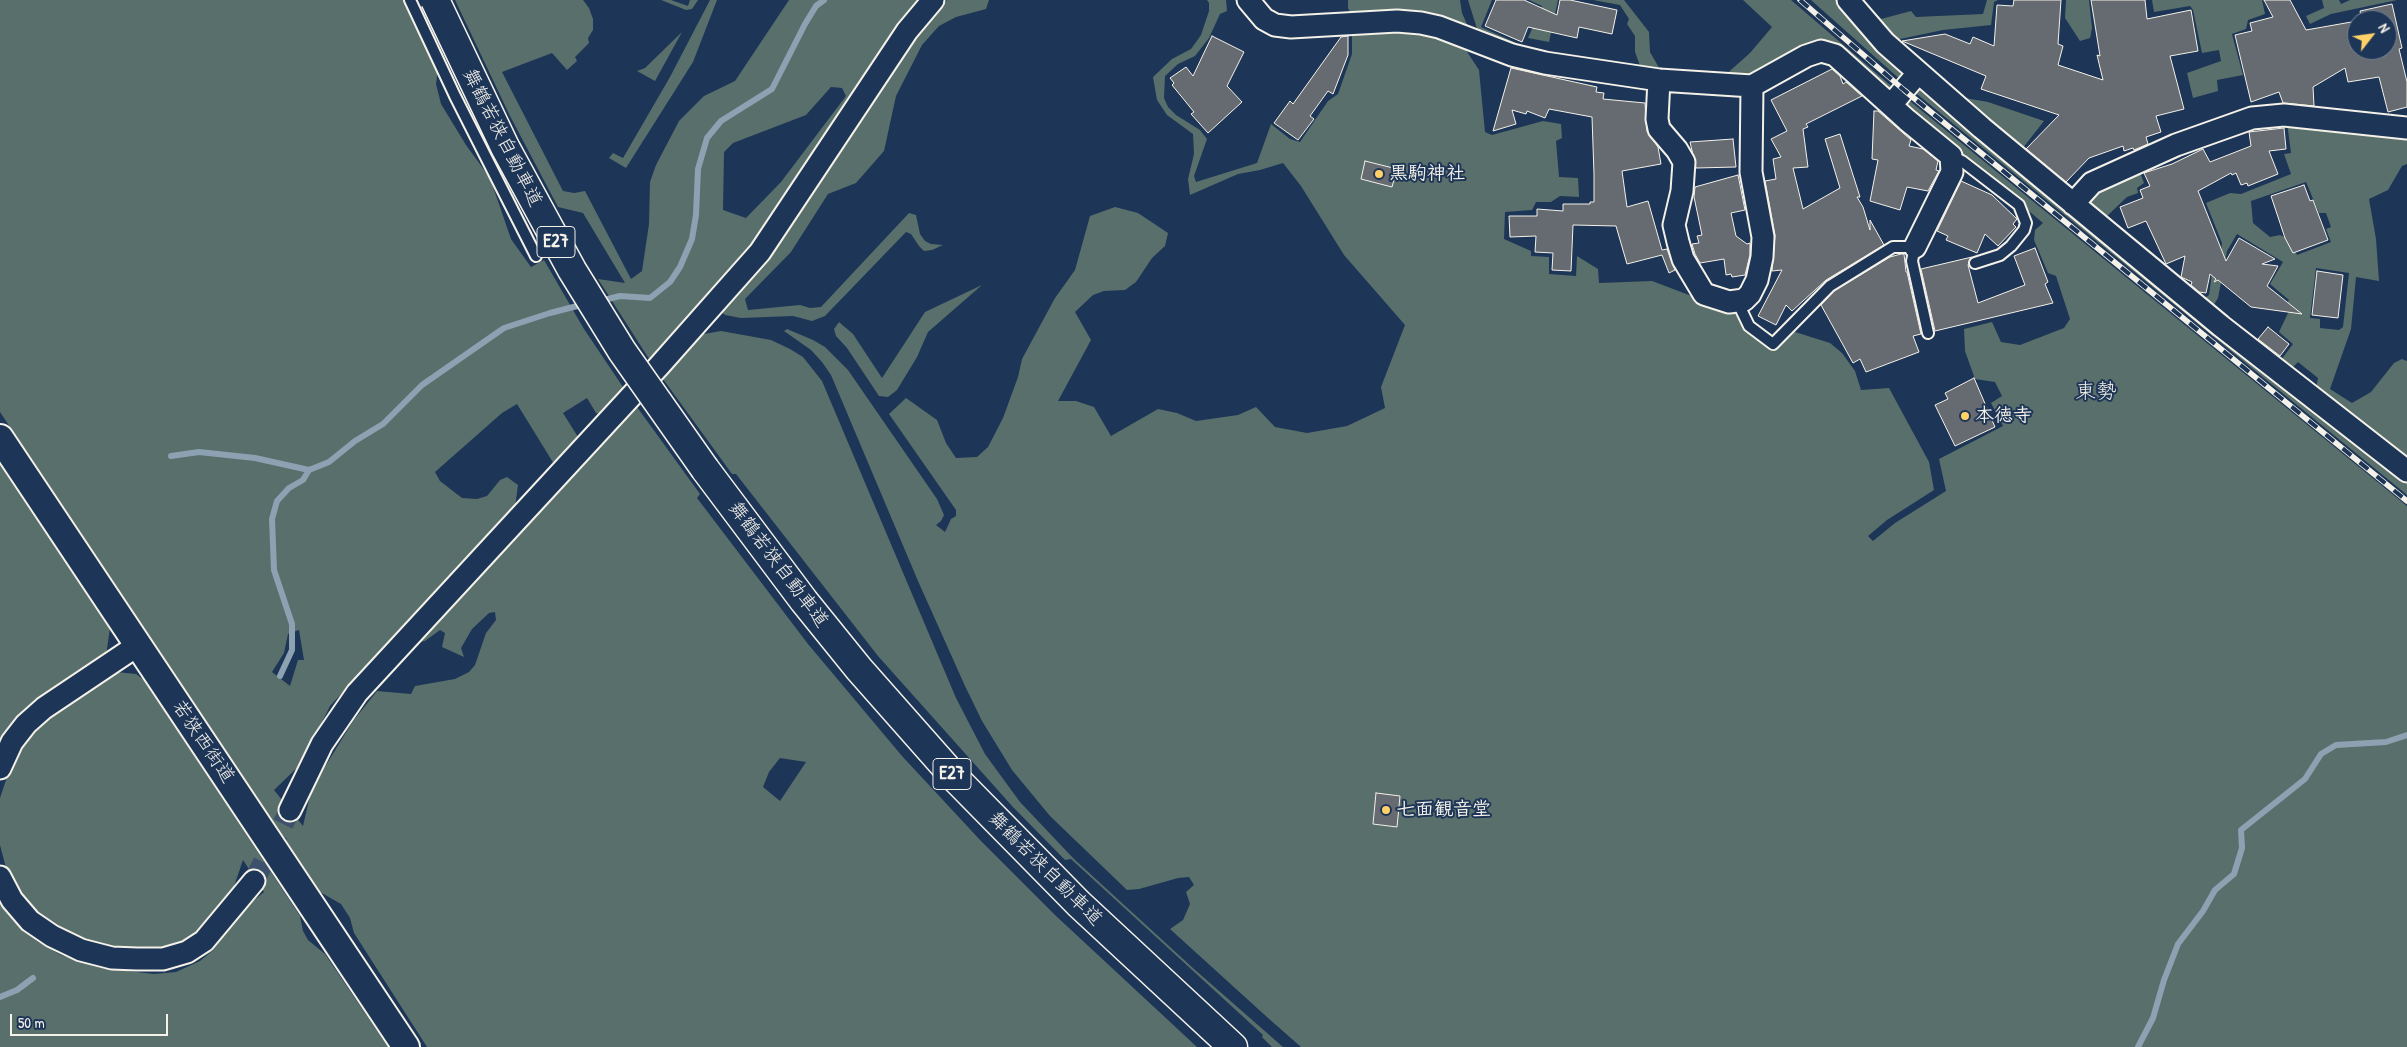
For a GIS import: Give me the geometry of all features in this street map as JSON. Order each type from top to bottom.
[{"type":"highway","name":"舞鶴若狭自動車道","points":[[434,0],[492,120],[572,270],[622,351],[705,469],[810,608],[859,668],[958,781],[1079,904],[1233,1047]]},
{"type":"street","points":[[290,810],[322,744],[342,712],[357,693],[659,366],[760,252],[907,31],[933,0]]},
{"type":"street","points":[[1248,0],[1264,19],[1275,25],[1292,27],[1397,21],[1421,23],[1440,27],[1512,55],[1545,63],[1659,80],[1752,86],[1806,56],[1821,52],[1835,55],[1951,156],[1952,172],[1915,247]]},
{"type":"street","points":[[1848,0],[1885,43],[1918,73],[2073,204],[2221,326],[2407,471]]},
{"type":"street","points":[[1891,105],[1918,73]]},
{"type":"street","points":[[1659,80],[1657,118],[1659,129],[1677,150],[1684,162],[1682,191],[1674,225],[1683,259],[1704,294],[1729,302],[1744,300],[1750,294],[1757,280],[1762,257],[1763,237],[1750,172],[1752,86]]},
{"type":"street","points":[[2073,204],[2092,183],[2176,145],[2252,118],[2284,115],[2407,128]]},
{"type":"street","name":"若狭西街道","points":[[0,438],[406,1047]]},
{"type":"street","points":[[0,768],[12,742],[26,724],[44,708],[138,644]]},
{"type":"street","points":[[0,877],[12,900],[30,921],[52,936],[81,950],[112,958],[137,959],[163,959],[187,952],[198,945],[227,916],[254,881]]},
{"type":"lane","points":[[410,0],[455,96],[536,256]]},
{"type":"lane","points":[[1951,156],[1962,161],[2019,205],[2026,223],[2024,230],[2011,246],[2000,255],[1975,264]]},
{"type":"lane","points":[[1737,301],[1749,326],[1772,344],[1830,286],[1894,247],[1915,247],[1912,261],[1913,269],[1928,333]]},
{"type":"green space","points":[[0,0],[406,0],[438,69],[436,84],[441,104],[466,145],[490,178],[511,239],[531,267],[544,260],[584,329],[625,390],[601,414],[596,413],[587,398],[563,413],[578,437],[554,464],[517,404],[502,413],[435,472],[440,481],[462,498],[477,499],[487,496],[500,480],[507,477],[518,485],[515,507],[330,706],[301,764],[274,790],[303,826],[310,796],[323,770],[353,721],[377,691],[411,694],[415,686],[455,679],[469,672],[475,665],[486,633],[496,620],[495,612],[489,613],[472,629],[461,648],[464,657],[442,647],[445,633],[440,630],[425,641],[419,642],[637,407],[700,494],[697,498],[808,644],[902,756],[981,841],[1055,915],[1197,1047],[427,1047],[354,933],[350,918],[341,904],[320,892],[0,412]],"holes":[[[299,630],[304,660],[298,660],[290,686],[272,672],[284,653],[288,634]],[[780,758],[806,762],[780,801],[763,787],[769,772]]]},
{"type":"green space","points":[[455,0],[583,0],[589,8],[593,19],[593,30],[588,38],[589,43],[575,57],[577,61],[567,70],[552,53],[502,72],[563,191],[574,193],[585,191],[631,279],[642,271],[649,224],[650,182],[656,165],[679,121],[704,96],[735,81],[789,0],[917,0],[749,250],[651,362],[598,279],[625,283],[583,213],[558,207],[510,116]],"holes":[[[831,87],[842,88],[846,96],[781,182],[746,218],[723,210],[724,152],[733,143],[806,115]]]},
{"type":"green space","points":[[661,0],[671,0],[688,6],[690,0],[698,0],[692,9],[686,10]]},
{"type":"green space","points":[[710,0],[717,0],[693,62],[626,168],[609,158],[613,153],[623,158],[670,77]]},
{"type":"green space","points":[[947,0],[989,0],[986,9],[956,17],[939,26],[922,45],[896,96],[884,151],[856,183],[828,194],[791,252],[745,299],[748,310],[800,305],[810,308],[821,307],[909,213],[916,215],[920,234],[925,241],[931,244],[943,245],[924,251],[911,234],[906,232],[825,316],[812,321],[793,316],[741,318],[725,315],[720,311],[767,258],[915,37]]},
{"type":"green space","points":[[1207,0],[1226,0],[1227,11],[1220,14],[1209,38],[1195,56],[1178,64],[1165,76],[1164,98],[1168,107],[1176,115],[1200,130],[1207,139],[1194,176],[1196,182],[1257,163],[1271,124],[1290,139],[1300,142],[1328,101],[1338,94],[1352,54],[1352,31],[1423,31],[1462,44],[1479,70],[1485,132],[1492,135],[1543,121],[1561,124],[1562,138],[1556,141],[1559,177],[1578,178],[1579,197],[1560,196],[1551,202],[1536,202],[1532,210],[1505,212],[1504,239],[1531,251],[1531,256],[1549,257],[1549,274],[1576,276],[1577,256],[1598,269],[1599,283],[1652,281],[1689,295],[1730,306],[1739,311],[1773,349],[1792,331],[1830,343],[1842,353],[1855,371],[1861,390],[1889,388],[1929,462],[1934,490],[1887,520],[1868,536],[1873,541],[1895,523],[1946,491],[1939,459],[2003,426],[1991,403],[2002,396],[1995,382],[1975,379],[1965,351],[1964,329],[1992,322],[2001,342],[2020,345],[2064,328],[2070,319],[2056,276],[2048,273],[2034,240],[2035,230],[2043,223],[1901,103],[1905,97],[2407,506],[2407,1047],[1301,1047],[1170,929],[1183,920],[1190,904],[1186,892],[1194,885],[1189,877],[1127,890],[1050,816],[1012,770],[982,721],[965,686],[918,581],[831,375],[811,350],[784,331],[787,329],[825,347],[848,370],[937,499],[944,515],[936,525],[945,532],[951,519],[956,516],[956,510],[889,414],[906,398],[937,420],[946,443],[956,458],[977,457],[988,447],[1003,418],[1018,377],[1022,359],[1055,298],[1075,270],[1090,216],[1115,207],[1138,213],[1168,233],[1165,246],[1152,258],[1136,282],[1125,290],[1104,291],[1093,295],[1075,312],[1091,340],[1058,401],[1076,401],[1094,407],[1111,436],[1158,409],[1177,413],[1196,421],[1238,415],[1256,407],[1275,427],[1307,433],[1347,426],[1385,408],[1381,387],[1405,325],[1344,255],[1301,186],[1283,163],[1238,174],[1190,195],[1188,179],[1194,154],[1193,134],[1167,115],[1157,100],[1153,77],[1172,59],[1191,49],[1201,35],[1209,11]]},
{"type":"green space","points":[[1348,0],[1460,0],[1462,13],[1470,31],[1352,17],[1348,8]]},
{"type":"green space","points":[[1468,0],[1492,0],[1481,27],[1527,48],[1527,51],[1479,35]]},
{"type":"green space","points":[[1529,0],[1558,0],[1549,42],[1528,38],[1542,6]]},
{"type":"green space","points":[[1593,0],[1624,0],[1649,32],[1650,52],[1662,73],[1642,71],[1635,52],[1635,36],[1627,24],[1629,19],[1620,5]]},
{"type":"green space","points":[[1743,0],[1791,0],[1896,90],[1892,94],[1837,49],[1750,79],[1723,77],[1750,53],[1772,27]]},
{"type":"green space","points":[[1811,0],[1841,0],[1905,69],[1903,82]]},
{"type":"green space","points":[[1855,0],[1863,0],[1881,19],[1911,11],[1916,17],[1983,14],[1987,0],[1998,0],[1994,2],[1991,25],[1943,30],[1889,40]]},
{"type":"green space","points":[[2066,0],[2089,0],[2092,28],[2090,38],[2080,41],[2065,18]]},
{"type":"green space","points":[[2152,0],[2262,0],[2265,14],[2248,20],[2246,29],[2232,34],[2243,75],[2217,80],[2218,91],[2193,98],[2187,73],[2221,61],[2219,50],[2202,53],[2193,10],[2190,6],[2154,12]]},
{"type":"green space","points":[[2322,0],[2339,0],[2341,4],[2350,0],[2397,0],[2331,14],[2310,24],[2306,16],[2324,8]]},
{"type":"green space","points":[[682,32],[655,81],[637,71],[645,68]]},
{"type":"green space","points":[[1915,87],[1924,87],[2407,478],[2407,495],[1912,90]]},
{"type":"green space","points":[[1965,98],[1988,102],[2044,121],[2022,149],[1971,107]]},
{"type":"green space","points":[[2287,123],[2407,134],[2407,164],[2402,166],[2388,190],[2369,199],[2376,239],[2379,281],[2356,277],[2351,329],[2330,389],[2352,403],[2371,392],[2394,363],[2402,359],[2407,361],[2407,463],[2315,394],[2318,378],[2298,362],[2288,372],[2278,364],[2293,344],[2279,332],[2289,311],[2285,307],[2289,300],[2270,284],[2283,262],[2237,234],[2227,251],[2218,298],[2210,311],[2199,302],[2209,295],[2213,266],[2221,253],[2222,243],[2206,203],[2230,193],[2241,194],[2291,174],[2284,154],[2291,153]],"holes":[[[2306,182],[2319,213],[2326,213],[2331,227],[2326,229],[2331,242],[2297,255],[2289,239],[2280,235],[2270,237],[2253,223],[2251,201]],[[2316,268],[2349,273],[2343,327],[2339,330],[2320,328],[2320,319],[2310,318]]]},
{"type":"green space","points":[[2139,170],[2144,183],[2137,188],[2138,193],[2127,197],[2105,218],[2087,204],[2099,191]]},
{"type":"green space","points":[[982,285],[928,332],[917,357],[897,390],[888,397],[879,396],[847,348],[836,336],[834,329],[839,322],[853,334],[882,378],[925,312]]},
{"type":"green space","points":[[721,331],[771,340],[790,349],[803,357],[822,381],[956,698],[985,754],[1020,802],[1074,859],[1194,969],[1283,1047],[1272,1047],[1262,1037],[1263,1035],[1071,859],[1065,860],[1012,806],[878,656],[736,474],[732,474],[663,379],[698,335]]},
{"type":"green space","points":[[0,464],[110,628],[106,656],[0,744]]},
{"type":"green space","points":[[116,672],[136,674],[144,680],[300,916],[303,931],[308,940],[325,954],[388,1047],[0,1047],[0,903],[21,929],[61,955],[101,968],[154,974],[176,972],[200,961],[212,951],[246,907],[264,892],[243,860],[232,892],[198,931],[182,941],[160,948],[135,949],[110,948],[82,942],[57,929],[36,914],[20,894],[6,868],[0,845],[0,798],[11,765],[23,743],[38,727]]},
{"type":"building","points":[[1496,0],[1524,0],[1557,15],[1560,0],[1570,0],[1617,10],[1612,34],[1579,27],[1577,38],[1528,27],[1522,42],[1485,26]]},
{"type":"building","points":[[2014,0],[2061,0],[2058,44],[2063,46],[2058,65],[2103,80],[2097,55],[2100,56],[2091,0],[2145,0],[2147,19],[2191,10],[2198,51],[2170,56],[2184,109],[2156,116],[2161,132],[2146,137],[2148,144],[2134,150],[2133,148],[2124,151],[2123,146],[2089,158],[2066,182],[2026,149],[2059,115],[1981,89],[1986,76],[1902,41],[1945,34],[1970,44],[1973,37],[1994,46],[1997,5],[2013,6]]},
{"type":"building","points":[[2264,0],[2290,0],[2306,30],[2347,23],[2347,60],[2397,60],[2397,26],[2402,48],[2399,49],[2407,82],[2407,107],[2388,112],[2379,77],[2348,82],[2345,68],[2313,87],[2314,106],[2283,103],[2279,92],[2251,102],[2235,35],[2252,31],[2250,23],[2273,17]]},
{"type":"building","points":[[2392,4],[2393,10],[2365,10]]},
{"type":"building","points":[[1212,36],[1244,52],[1227,86],[1242,102],[1208,133],[1191,114],[1194,112],[1172,85],[1174,83],[1170,78],[1186,67],[1193,76]]},
{"type":"building","points":[[1348,36],[1348,55],[1333,94],[1328,91],[1310,116],[1314,119],[1298,140],[1274,123],[1290,101],[1293,104],[1341,37]]},
{"type":"building","points":[[1511,68],[1597,87],[1596,92],[1604,93],[1603,99],[1645,103],[1647,131],[1658,147],[1661,164],[1622,171],[1627,207],[1648,201],[1662,250],[1667,249],[1675,270],[1669,273],[1662,255],[1627,264],[1616,226],[1573,225],[1571,271],[1552,270],[1553,253],[1535,252],[1536,236],[1510,237],[1509,216],[1537,216],[1537,209],[1563,211],[1563,204],[1590,204],[1590,202],[1594,202],[1592,117],[1549,109],[1545,118],[1527,111],[1526,114],[1512,110],[1516,124],[1493,131]]},
{"type":"building","points":[[1832,69],[1840,76],[1843,84],[1846,82],[1862,96],[1806,124],[1808,127],[1803,129],[1808,167],[1793,168],[1803,209],[1840,188],[1825,139],[1840,134],[1860,197],[1857,197],[1863,207],[1870,230],[1870,220],[1884,245],[1826,280],[1792,311],[1786,305],[1776,325],[1758,316],[1782,270],[1772,271],[1775,235],[1765,181],[1776,179],[1773,159],[1781,157],[1771,139],[1787,131],[1771,100]]},
{"type":"building","points":[[1874,111],[1878,111],[1911,140],[1909,146],[1923,149],[1938,161],[1936,170],[1939,171],[1928,191],[1907,187],[1900,210],[1870,201],[1878,160],[1872,159]]},
{"type":"building","points":[[2284,128],[2286,149],[2269,151],[2278,174],[2248,186],[2247,183],[2241,185],[2236,173],[2232,175],[2231,173],[2198,191],[2226,261],[2239,238],[2275,259],[2262,264],[2278,266],[2267,286],[2302,314],[2251,307],[2218,280],[2214,282],[2216,279],[2210,274],[2206,293],[2199,292],[2191,285],[2192,282],[2181,277],[2185,256],[2166,264],[2146,221],[2128,228],[2120,207],[2143,198],[2140,190],[2150,186],[2144,173],[2172,164],[2203,149],[2210,162],[2251,146],[2249,132]]},
{"type":"building","points":[[1733,139],[1736,167],[1696,168],[1690,142]]},
{"type":"building","name":"黒駒神社","points":[[1365,161],[1397,169],[1392,187],[1361,179]]},
{"type":"building","points":[[1738,175],[1745,210],[1731,213],[1736,236],[1747,244],[1750,243],[1750,255],[1745,275],[1732,277],[1731,274],[1726,275],[1724,259],[1700,263],[1695,254],[1692,244],[1699,243],[1697,236],[1702,235],[1694,197],[1695,187]]},
{"type":"building","points":[[1961,181],[1992,195],[2017,219],[2013,224],[2016,227],[1998,246],[1985,234],[1977,253],[1946,240],[1948,236],[1937,231]]},
{"type":"building","points":[[2304,185],[2310,201],[2313,200],[2328,240],[2293,253],[2285,238],[2271,196]]},
{"type":"building","points":[[2035,248],[2048,282],[2045,284],[2053,303],[1935,331],[1921,269],[1972,257],[1968,265],[1978,303],[2025,285],[2014,256]]},
{"type":"building","points":[[1904,254],[1906,272],[1921,334],[1913,336],[1919,352],[1866,372],[1860,359],[1853,363],[1821,305],[1834,291],[1890,257]]},
{"type":"building","points":[[2317,271],[2343,275],[2338,318],[2312,315]]},
{"type":"building","points":[[2268,327],[2289,344],[2280,356],[2258,339]]},
{"type":"building","name":"本徳寺","points":[[1974,378],[1995,427],[1955,446],[1935,405],[1948,399],[1945,393]]},
{"type":"building","name":"七面観音堂","points":[[1376,793],[1400,796],[1397,827],[1373,824]]},
{"type":"waterway","points":[[600,301],[620,296],[650,298],[670,282],[680,267],[692,239],[696,215],[698,169],[707,138],[721,121],[772,89],[805,24],[816,6],[824,0]]},
{"type":"waterway","points":[[171,456],[199,452],[255,458],[309,470],[329,462],[355,441],[383,424],[422,385],[504,328],[585,304]]},
{"type":"waterway","points":[[280,676],[292,650],[292,624],[274,570],[272,519],[277,501],[289,488],[303,480],[309,470]]},
{"type":"waterway","points":[[2138,1047],[2153,1018],[2164,980],[2178,944],[2203,911],[2215,890],[2234,874],[2242,848],[2241,830],[2305,779],[2321,754],[2336,745],[2386,742],[2407,735]]},
{"type":"waterway","points":[[0,997],[17,990],[33,978]]},
{"type":"tunnel","points":[[254,881],[290,810]]},
{"type":"railway","points":[[1800,0],[1904,90],[2407,501]]},
{"type":"place","name":"黒駒神社","points":[[1379,174]]},
{"type":"place","name":"本徳寺","points":[[1965,416]]},
{"type":"place","name":"七面観音堂","points":[[1386,810]]},
{"type":"district","name":"東勢","points":[[2096,392]]}]
